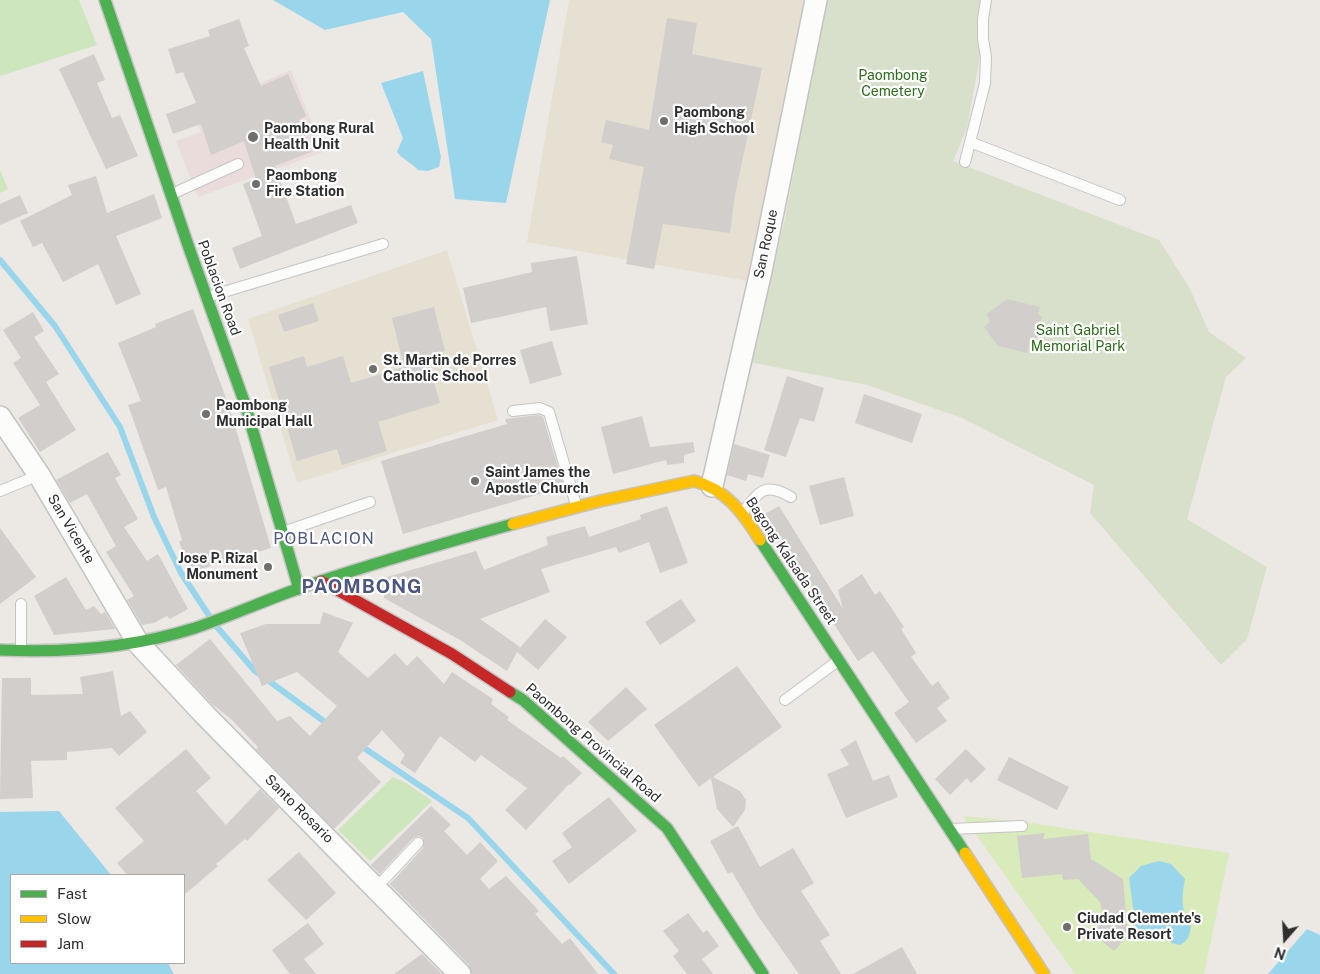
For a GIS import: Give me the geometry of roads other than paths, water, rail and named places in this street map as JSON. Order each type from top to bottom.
[{"type":"main road","name":"Poblacion Road","points":[[105,0],[245,404],[299,589]]},
{"type":"main road","points":[[0,650],[41,652],[138,643],[194,628],[320,581],[576,506],[694,481],[712,486]]},
{"type":"main road","name":"Bagong Kalsada Street","points":[[712,486],[722,492],[742,513],[1044,974]]},
{"type":"main road","name":"Paombong Provincial Road","points":[[320,581],[452,654],[523,700],[538,712],[667,828],[763,974]]},
{"type":"street","name":"San Roque","points":[[712,486],[761,271],[816,0]]},
{"type":"street","name":"San Vicente","points":[[0,417],[39,475],[138,643]]},
{"type":"street","name":"Santo Rosario","points":[[138,643],[205,715],[460,974]]},
{"type":"lane","points":[[965,162],[985,83],[986,57],[983,39],[983,19],[986,0]]},
{"type":"lane","points":[[970,142],[1120,200]]},
{"type":"lane","points":[[171,194],[238,164]]},
{"type":"lane","points":[[207,297],[383,244]]},
{"type":"lane","points":[[513,411],[540,408],[549,412],[576,506]]},
{"type":"lane","points":[[0,491],[39,475]]},
{"type":"lane","points":[[742,513],[763,490],[771,488],[791,497]]},
{"type":"lane","points":[[282,532],[370,502]]},
{"type":"lane","points":[[21,651],[22,604]]},
{"type":"lane","points":[[786,700],[840,660]]},
{"type":"lane","points":[[949,830],[1022,826]]},
{"type":"lane","points":[[376,888],[418,843]]},
{"type":"water","points":[[273,0],[550,0],[506,203],[455,199],[431,39],[403,12],[325,30]]},
{"type":"water","points":[[423,71],[441,157],[439,167],[428,171],[418,170],[397,152],[403,138],[381,83]]},
{"type":"water","points":[[59,811],[110,874],[10,874],[10,964],[169,964],[174,974],[0,974],[0,812]]},
{"type":"water","points":[[1159,861],[1171,864],[1185,879],[1183,908],[1191,924],[1188,936],[1180,945],[1171,943],[1167,932],[1162,932],[1156,939],[1143,937],[1136,930],[1129,878],[1141,866]]},
{"type":"water","points":[[1307,929],[1320,935],[1320,974],[1268,974]]},
{"type":"waterway","points":[[0,260],[55,326],[120,427],[154,517],[181,573],[210,617]]},
{"type":"waterway","points":[[217,627],[254,670],[329,725]]},
{"type":"waterway","points":[[358,744],[468,818],[614,974]]},
{"type":"place","name":"Paombong High School","points":[[664,121]]},
{"type":"place","name":"Paombong Rural Health Unit","points":[[253,137]]},
{"type":"place","name":"Paombong Fire Station","points":[[256,184]]},
{"type":"place","name":"St. Martin de Porres Catholic School","points":[[373,369]]},
{"type":"place","name":"Paombong Municipal Hall","points":[[206,414]]},
{"type":"place","name":"Saint James the Apostle Church","points":[[475,481]]},
{"type":"place","name":"Jose P. Rizal Monument","points":[[268,567]]},
{"type":"place","name":"Ciudad Clemente's Private Resort","points":[[1067,927]]},
{"type":"district","name":"POBLACION","points":[[324,539]]},
{"type":"district","name":"PAOMBONG","points":[[362,587]]},
{"type":"park label","name":"Paombong Cemetery","points":[[893,84]]},
{"type":"park label","name":"Saint Gabriel Memorial Park","points":[[1078,340]]}]
